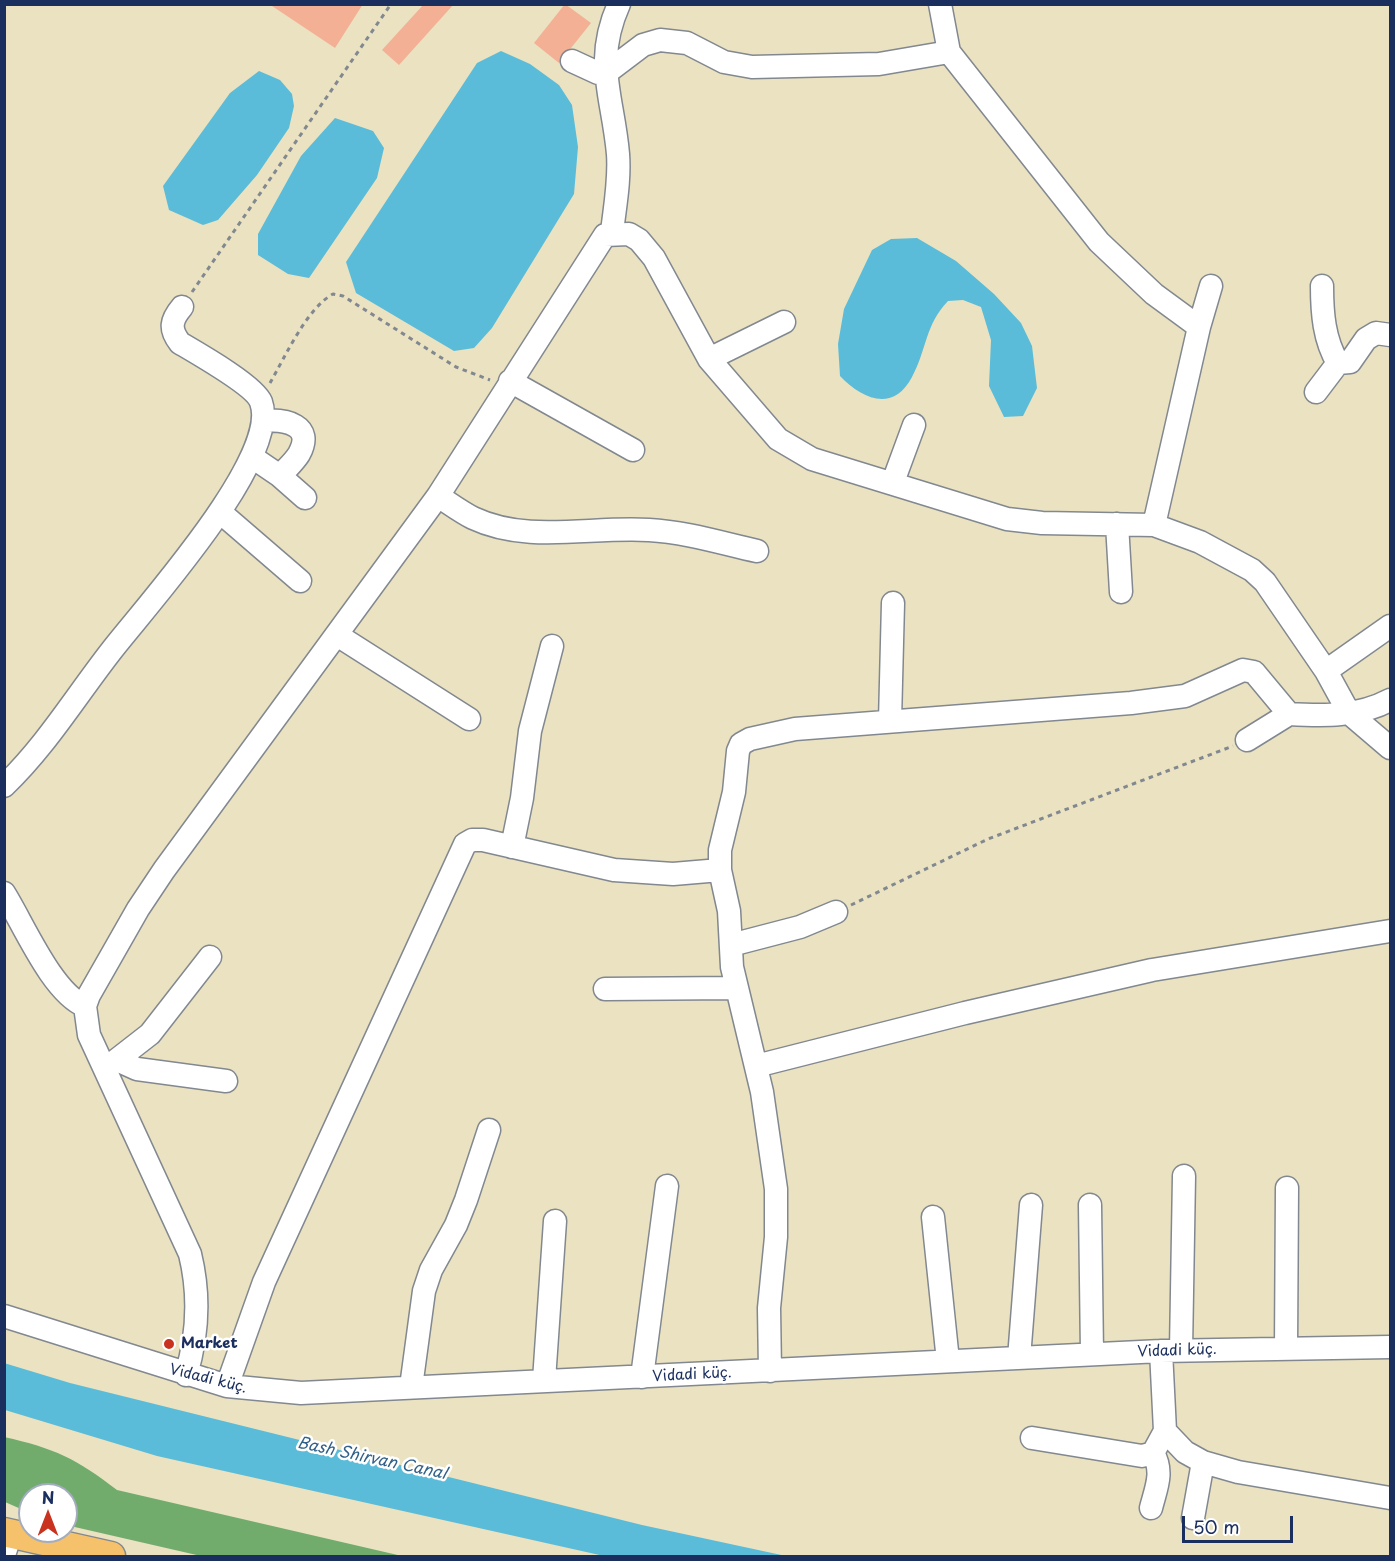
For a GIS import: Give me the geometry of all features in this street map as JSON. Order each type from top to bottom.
[{"type":"main road","points":[[7,1540],[111,1557]]},
{"type":"street","points":[[612,232],[618,181],[618,154],[606,73],[605,46],[619,4]]},
{"type":"street","points":[[940,4],[949,52],[1099,242],[1154,294],[1199,327]]},
{"type":"street","points":[[572,61],[598,73],[606,73],[643,45],[660,40],[687,43],[724,62],[752,67],[879,64],[949,52]]},
{"type":"street","points":[[186,1375],[194,1347],[196,1326],[196,1278],[190,1254],[111,1064],[89,1035],[85,1006],[95,981],[164,870],[438,496],[598,242],[605,235],[612,232],[628,234],[639,240],[654,258],[709,358],[778,439],[792,450],[812,459],[1025,522],[1154,525],[1200,542],[1252,570],[1272,591],[1326,671],[1349,713],[1365,729],[1390,747]]},
{"type":"street","points":[[1154,525],[1199,327],[1211,286]]},
{"type":"street","points":[[1322,286],[1324,321],[1330,350],[1338,363]]},
{"type":"street","points":[[182,307],[172,322],[173,333],[180,343],[243,384],[262,410],[292,422],[299,429],[303,442],[299,454],[280,476]]},
{"type":"street","points":[[709,358],[784,322]]},
{"type":"street","points":[[1316,392],[1338,363],[1350,362],[1366,339],[1376,333],[1390,335]]},
{"type":"street","points":[[510,381],[633,450]]},
{"type":"street","points":[[4,786],[40,748],[111,651],[220,512],[252,457],[262,410]]},
{"type":"street","points":[[893,482],[914,425]]},
{"type":"street","points":[[252,457],[280,476],[305,498]]},
{"type":"street","points":[[438,496],[473,518],[502,527],[548,533],[647,530],[670,532],[757,552]]},
{"type":"street","points":[[220,512],[300,581]]},
{"type":"street","points":[[1116,524],[1121,592]]},
{"type":"street","points":[[890,721],[893,603]]},
{"type":"street","points":[[1326,671],[1390,626]]},
{"type":"street","points":[[337,635],[470,719]]},
{"type":"street","points":[[512,847],[522,798],[530,731],[552,646]]},
{"type":"street","points":[[770,1371],[768,1308],[776,1237],[776,1189],[756,1066],[736,988],[730,945],[729,911],[720,870],[721,839],[734,792],[738,751],[741,744],[776,732],[1142,702],[1185,696],[1243,670],[1254,672],[1289,714]]},
{"type":"street","points":[[1247,740],[1289,714],[1333,717],[1390,700]]},
{"type":"street","points":[[227,1386],[264,1282],[465,844],[472,840],[483,840],[614,870],[673,874],[720,870]]},
{"type":"street","points":[[4,892],[53,976],[68,996],[85,1006]]},
{"type":"street","points":[[730,945],[800,927],[836,912]]},
{"type":"street","points":[[756,1066],[965,1013],[1152,970],[1390,931]]},
{"type":"street","points":[[111,1064],[150,1034],[210,957]]},
{"type":"street","points":[[605,989],[736,988]]},
{"type":"street","points":[[111,1064],[226,1081]]},
{"type":"street","points":[[411,1387],[424,1291],[431,1270],[456,1226],[489,1130]]},
{"type":"street","points":[[1153,1453],[1165,1431],[1184,1176]]},
{"type":"street","points":[[642,1377],[667,1186]]},
{"type":"street","points":[[1286,1348],[1287,1188]]},
{"type":"street","points":[[1019,1358],[1032,1205]]},
{"type":"street","points":[[1090,1205],[1092,1354]]},
{"type":"street","points":[[933,1217],[948,1361]]},
{"type":"street","points":[[544,1380],[555,1221]]},
{"type":"street","name":"Vidadi küç.","points":[[4,1316],[227,1386],[301,1393],[1092,1354],[1390,1347]]},
{"type":"street","points":[[1165,1431],[1185,1452],[1203,1462],[1238,1472],[1390,1498]]},
{"type":"street","points":[[1032,1437],[1129,1455],[1153,1453]]},
{"type":"street","points":[[1151,1508],[1160,1473],[1159,1464],[1153,1453]]},
{"type":"street","points":[[1193,1518],[1203,1462]]},
{"type":"path","points":[[182,307],[391,4]]},
{"type":"path","points":[[262,410],[301,330],[326,297],[333,294],[343,296],[456,367],[486,380],[510,381]]},
{"type":"path","points":[[836,912],[988,839],[1247,740]]},
{"type":"green space","points":[[4,1437],[64,1456],[90,1470],[117,1490],[402,1556],[201,1556],[78,1528],[78,1483],[18,1483],[18,1508],[5,1502]]},
{"type":"water","points":[[501,51],[530,64],[559,85],[572,105],[578,147],[574,194],[492,328],[474,348],[454,351],[356,293],[346,262],[477,63]]},
{"type":"water","points":[[259,71],[280,80],[292,94],[294,106],[289,128],[257,175],[218,220],[203,225],[169,210],[163,186],[230,93]]},
{"type":"water","points":[[335,118],[373,131],[384,148],[377,178],[309,278],[288,274],[258,255],[258,234],[301,156]]},
{"type":"water","points":[[917,238],[956,261],[994,294],[1021,323],[1032,346],[1037,388],[1023,416],[1004,417],[989,386],[991,340],[981,307],[963,300],[948,301],[940,310],[930,328],[912,377],[896,395],[887,399],[867,396],[840,376],[838,344],[844,309],[872,250],[891,239]]},
{"type":"water","name":"Bash Shirvan Canal","points":[[4,1363],[70,1383],[642,1525],[786,1556],[604,1556],[157,1456],[5,1410]]},
{"type":"building","points":[[269,4],[363,4],[335,48]]},
{"type":"building","points":[[424,4],[454,4],[399,65],[382,50]]},
{"type":"building","points":[[565,4],[591,23],[559,63],[534,43]]},
{"type":"place","name":"Market","points":[[169,1344]]}]
